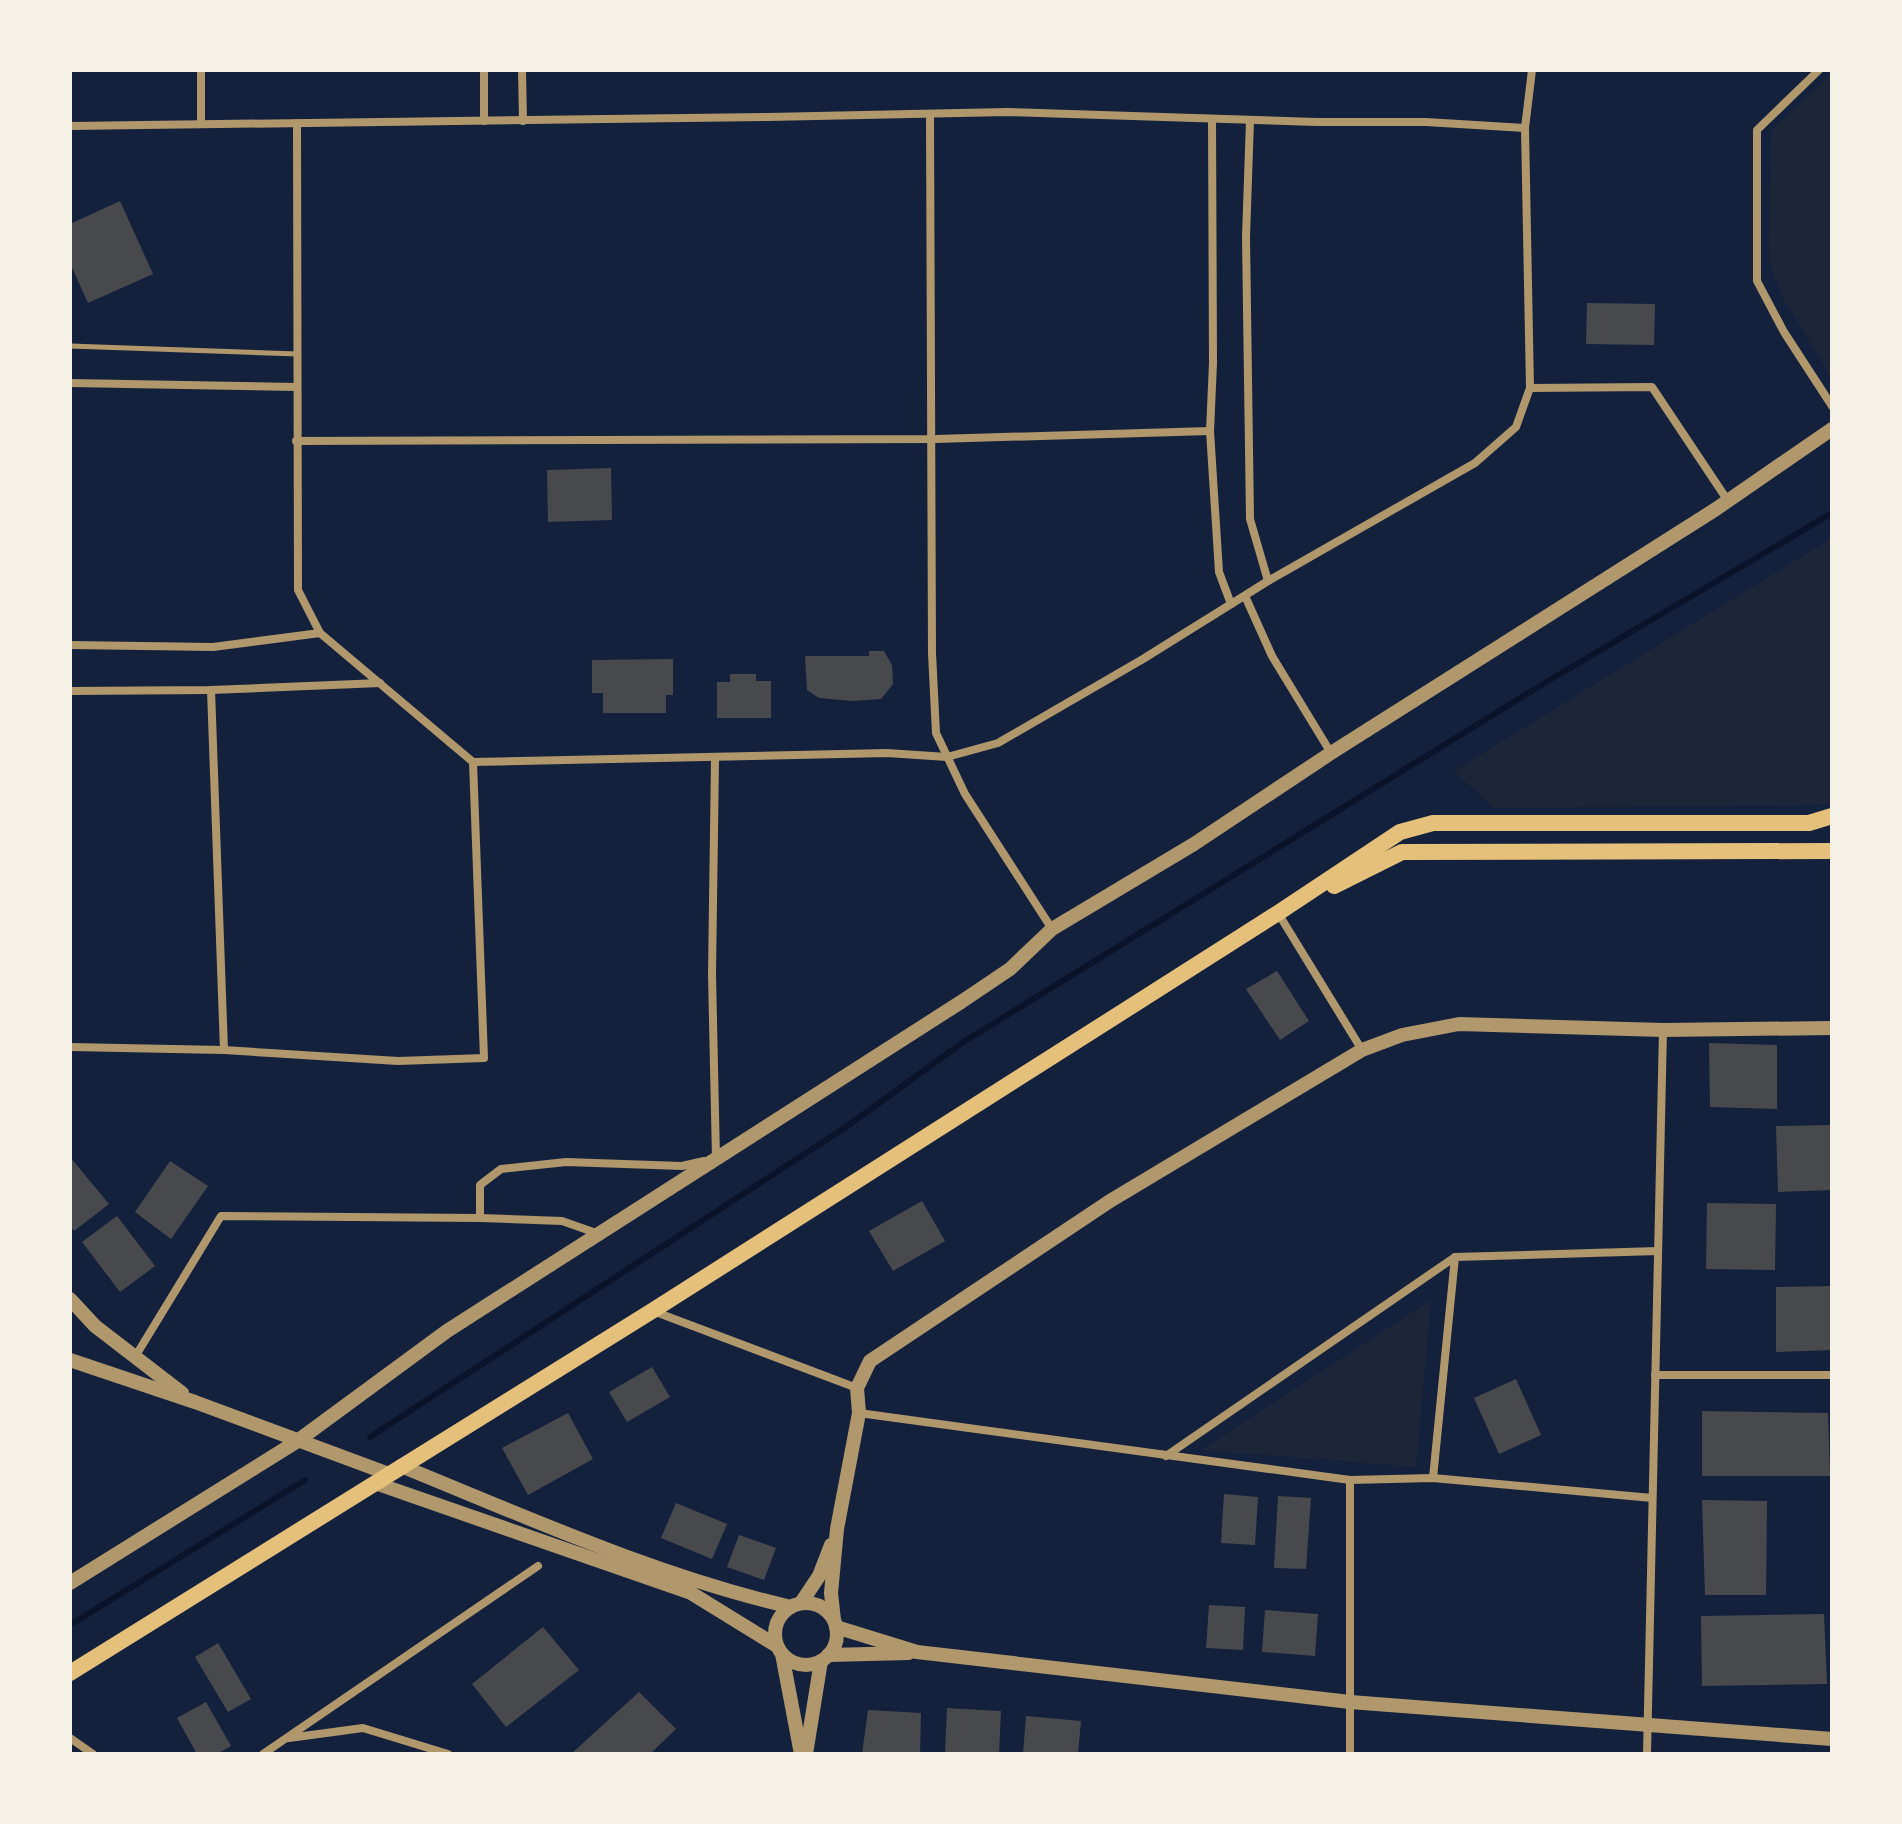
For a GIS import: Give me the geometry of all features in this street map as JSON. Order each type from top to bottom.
[{"type":"main road","points":[[70,1673],[652,1311],[1278,913],[1400,832],[1433,823],[1809,823],[1832,816]]},
{"type":"main road","points":[[1278,913],[1402,852],[1832,851]]},
{"type":"street","points":[[201,70],[201,124]]},
{"type":"street","points":[[484,70],[484,121]]},
{"type":"street","points":[[522,70],[523,121]]},
{"type":"street","points":[[297,123],[298,590],[320,633],[473,762],[887,753],[947,757],[998,743],[1143,659],[1268,581],[1475,463],[1516,427],[1530,388],[1525,128],[1532,70]]},
{"type":"street","points":[[1819,70],[1757,130],[1757,281],[1784,332],[1832,406]]},
{"type":"street","points":[[70,126],[1007,112],[1426,122],[1525,128]]},
{"type":"street","points":[[930,114],[930,439],[936,733],[965,794],[1052,929]]},
{"type":"street","points":[[1212,119],[1213,363],[1210,431],[1219,572],[1231,604]]},
{"type":"street","points":[[1250,120],[1246,237],[1250,519],[1268,581]]},
{"type":"street","points":[[70,383],[297,387]]},
{"type":"street","points":[[1530,388],[1652,387],[1728,501]]},
{"type":"street","points":[[70,1583],[296,1442],[447,1331],[973,994],[1010,969],[1052,929],[1194,844],[1331,753],[1728,501],[1832,429]]},
{"type":"street","points":[[296,441],[930,439],[1210,431]]},
{"type":"street","points":[[1245,596],[1272,656],[1331,753]]},
{"type":"street","points":[[70,645],[213,647],[320,633]]},
{"type":"street","points":[[70,691],[211,690],[380,683]]},
{"type":"street","points":[[211,690],[224,1050]]},
{"type":"street","points":[[715,759],[712,975],[716,1159]]},
{"type":"street","points":[[70,1047],[224,1050],[398,1061],[484,1058],[473,762]]},
{"type":"street","points":[[1278,913],[1362,1050]]},
{"type":"street","points":[[803,1754],[825,1658],[836,1642],[831,1593],[837,1529],[859,1413],[857,1388],[870,1361],[1110,1201],[1362,1050],[1402,1035],[1459,1024],[1663,1030],[1832,1028]]},
{"type":"street","points":[[1647,1754],[1663,1030]]},
{"type":"street","points":[[480,1218],[480,1185],[501,1169],[566,1162],[682,1166],[716,1159]]},
{"type":"street","points":[[134,1357],[221,1216],[562,1221],[599,1234]]},
{"type":"street","points":[[1166,1456],[1455,1257],[1658,1251]]},
{"type":"street","points":[[1433,1478],[1455,1257]]},
{"type":"street","points":[[70,1299],[95,1326],[195,1402]]},
{"type":"street","points":[[652,1311],[857,1388]]},
{"type":"street","points":[[70,1360],[637,1561],[757,1599],[820,1606],[835,1623],[917,1652]]},
{"type":"street","points":[[1655,1375],[1832,1375]]},
{"type":"street","points":[[859,1413],[1350,1480],[1433,1478],[1652,1498]]},
{"type":"street","points":[[388,1474],[691,1593],[796,1663],[805,1665],[825,1658],[917,1652],[1350,1702],[1832,1739]]},
{"type":"street","points":[[1350,1480],[1350,1754]]},
{"type":"street","points":[[803,1754],[777,1624],[819,1576],[837,1529]]},
{"type":"street","points":[[263,1754],[538,1566]]},
{"type":"street","points":[[287,1738],[363,1728],[448,1754]]},
{"type":"street","points":[[70,1738],[93,1754]]},
{"type":"lane","points":[[70,346],[297,354]]},
{"type":"shaded area","points":[[1832,73],[1832,379],[1782,296],[1769,263],[1771,130]]},
{"type":"shaded area","points":[[1832,538],[1832,801],[1825,805],[1493,808],[1454,771]]},
{"type":"shaded area","points":[[1431,1300],[1416,1467],[1201,1450]]},
{"type":"building","points":[[120,201],[153,274],[88,303],[70,263],[70,224]]},
{"type":"building","points":[[1587,303],[1655,304],[1654,345],[1586,344]]},
{"type":"building","points":[[611,468],[612,520],[548,522],[547,470]]},
{"type":"building","points":[[869,651],[884,651],[892,665],[893,684],[881,699],[852,701],[819,698],[807,690],[805,656],[869,656]]},
{"type":"building","points":[[673,659],[673,695],[666,695],[666,713],[603,713],[603,693],[592,693],[592,660]]},
{"type":"building","points":[[730,674],[756,674],[756,681],[771,681],[771,718],[717,718],[717,682],[730,682]]},
{"type":"building","points":[[1277,971],[1309,1021],[1280,1040],[1246,989]]},
{"type":"building","points":[[1709,1043],[1777,1045],[1777,1109],[1710,1107]]},
{"type":"building","points":[[1832,1125],[1832,1190],[1778,1192],[1776,1126]]},
{"type":"building","points":[[70,1157],[109,1204],[74,1231],[70,1226]]},
{"type":"building","points":[[170,1161],[208,1186],[171,1239],[135,1212]]},
{"type":"building","points":[[922,1201],[945,1241],[893,1271],[869,1231]]},
{"type":"building","points":[[1707,1203],[1776,1204],[1775,1270],[1706,1269]]},
{"type":"building","points":[[117,1216],[155,1266],[120,1292],[82,1242]]},
{"type":"building","points":[[1832,1286],[1832,1350],[1776,1352],[1776,1287]]},
{"type":"building","points":[[652,1367],[670,1397],[627,1422],[609,1392]]},
{"type":"building","points":[[1516,1379],[1541,1435],[1499,1454],[1474,1398]]},
{"type":"building","points":[[1702,1411],[1828,1413],[1830,1476],[1702,1476]]},
{"type":"building","points":[[568,1413],[593,1459],[528,1495],[502,1448]]},
{"type":"building","points":[[1224,1494],[1258,1497],[1255,1545],[1221,1543]]},
{"type":"building","points":[[1278,1496],[1311,1498],[1306,1569],[1274,1568]]},
{"type":"building","points":[[1702,1500],[1767,1501],[1766,1595],[1705,1595]]},
{"type":"building","points":[[676,1503],[727,1524],[712,1559],[661,1538]]},
{"type":"building","points":[[739,1535],[776,1548],[764,1580],[727,1567]]},
{"type":"building","points":[[1209,1605],[1245,1607],[1243,1650],[1206,1648]]},
{"type":"building","points":[[1265,1610],[1318,1614],[1315,1656],[1262,1652]]},
{"type":"building","points":[[1824,1614],[1827,1684],[1702,1686],[1701,1616]]},
{"type":"building","points":[[543,1627],[579,1670],[506,1727],[472,1684]]},
{"type":"building","points":[[218,1643],[251,1699],[228,1712],[195,1657]]},
{"type":"building","points":[[639,1692],[676,1729],[650,1754],[571,1754]]},
{"type":"building","points":[[206,1702],[231,1746],[217,1754],[197,1754],[177,1718]]},
{"type":"building","points":[[947,1708],[1001,1711],[999,1754],[945,1754]]},
{"type":"building","points":[[868,1710],[921,1713],[920,1754],[862,1754]]},
{"type":"building","points":[[1026,1716],[1081,1721],[1078,1754],[1023,1754]]},
{"type":"waterway","points":[[370,1437],[846,1127],[962,1043],[1538,687],[1832,513]]},
{"type":"waterway","points":[[70,1625],[305,1480]]}]
